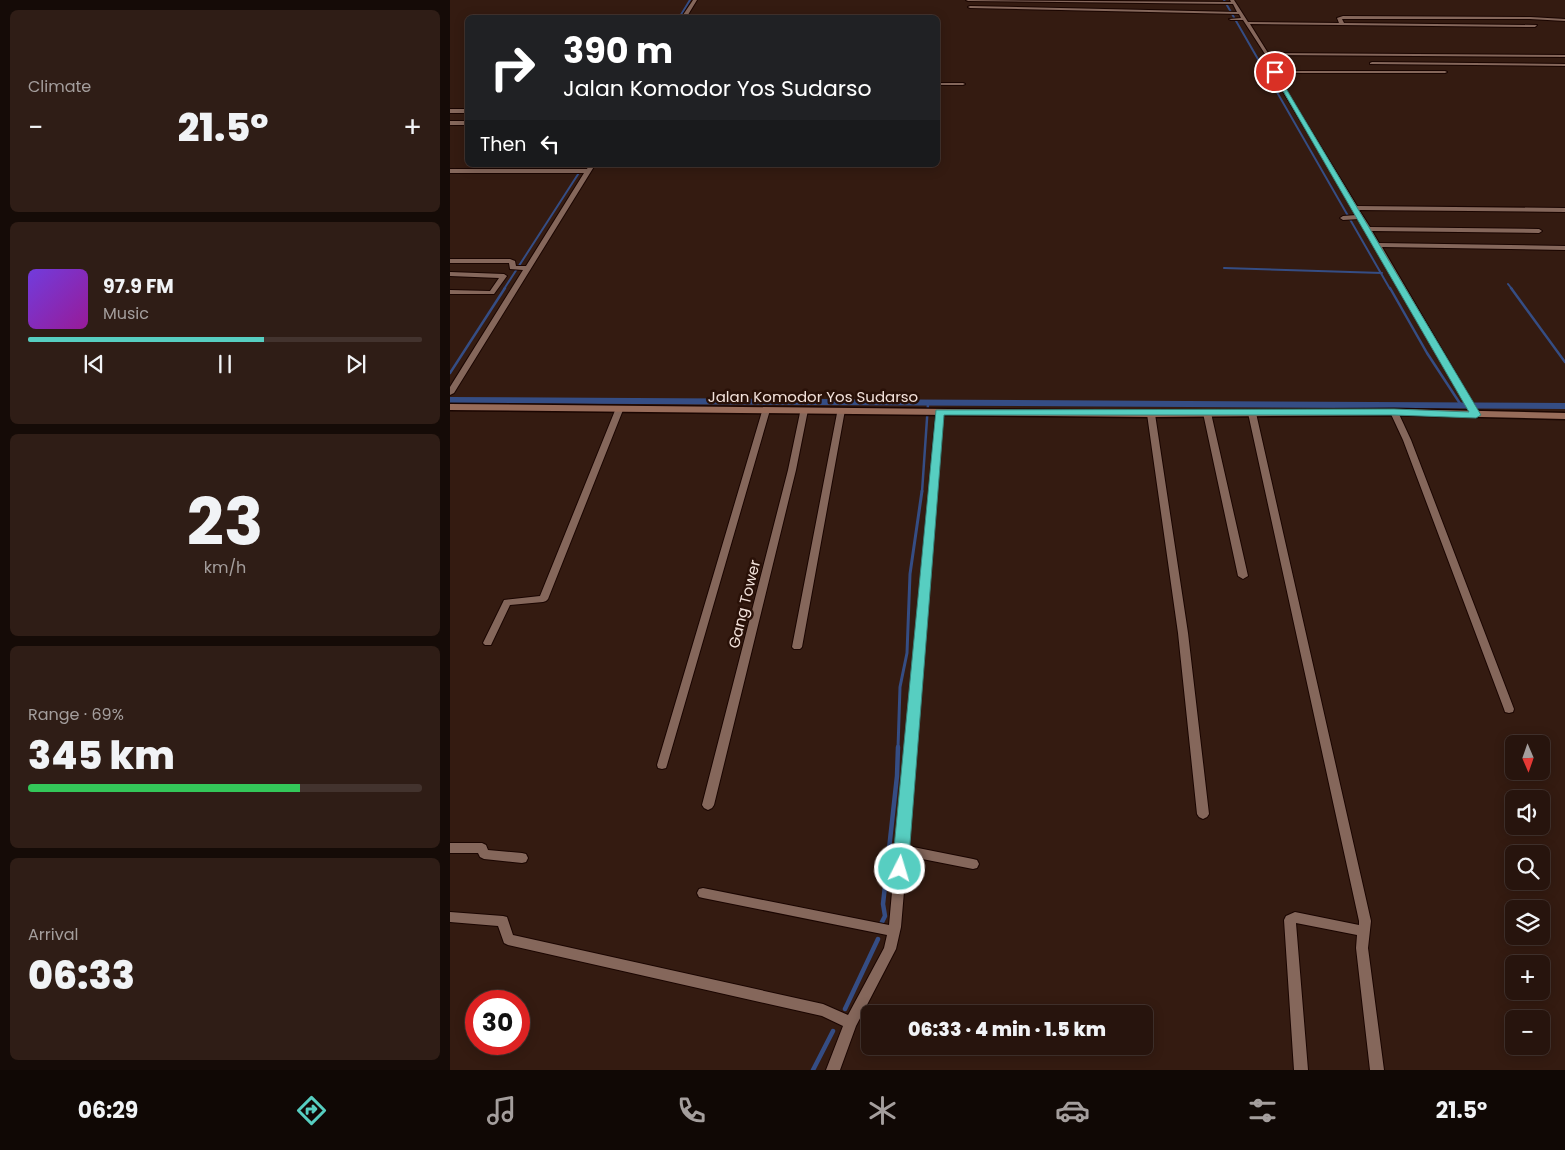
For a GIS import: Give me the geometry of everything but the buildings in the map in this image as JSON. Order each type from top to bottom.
[{"type":"street","points":[[685,15],[695,0]]},
{"type":"street","points":[[968,0],[1232,2],[1267,54],[1275,72],[1355,208],[1358,218],[1368,229],[1474,413]]},
{"type":"street","points":[[970,7],[1190,10],[1228,13],[1241,17],[1342,24],[1535,26]]},
{"type":"street","points":[[1232,19],[1241,17]]},
{"type":"street","points":[[1342,24],[1339,18],[1343,17],[1530,18],[1565,20]]},
{"type":"street","points":[[1267,54],[1565,56]]},
{"type":"street","points":[[1434,56],[1441,64]]},
{"type":"street","points":[[1372,63],[1565,65]]},
{"type":"street","points":[[1275,72],[1445,72]]},
{"type":"street","points":[[940,84],[963,84]]},
{"type":"street","points":[[450,111],[465,111]]},
{"type":"street","points":[[450,123],[465,123]]},
{"type":"street","points":[[450,171],[576,171],[588,169]]},
{"type":"street","points":[[450,393],[588,169]]},
{"type":"street","points":[[1355,208],[1565,210]]},
{"type":"street","points":[[1344,218],[1358,218]]},
{"type":"street","points":[[1368,229],[1539,231]]},
{"type":"street","points":[[1377,245],[1565,248]]},
{"type":"street","points":[[450,261],[510,261],[513,262],[512,268],[527,268]]},
{"type":"street","points":[[450,274],[503,275],[499,288]]},
{"type":"street","points":[[450,292],[492,292],[499,288],[514,288]]},
{"type":"street","name":"Jalan Komodor Yos Sudarso","points":[[450,408],[1151,414],[1394,412],[1565,416]]},
{"type":"street","points":[[488,643],[508,602],[543,599],[619,410]]},
{"type":"street","points":[[662,765],[766,410]]},
{"type":"street","name":"Gang Tower","points":[[708,804],[730,726],[792,470],[804,410]]},
{"type":"street","points":[[797,647],[841,410]]},
{"type":"street","points":[[832,1070],[851,1023],[890,949],[894,932],[936,412]]},
{"type":"street","points":[[1394,412],[1407,440],[1509,709]]},
{"type":"street","points":[[1207,413],[1243,576]]},
{"type":"street","points":[[1252,413],[1365,921],[1362,948],[1377,1070]]},
{"type":"street","points":[[1151,414],[1183,633],[1203,814]]},
{"type":"street","points":[[450,848],[482,848],[484,854],[522,858]]},
{"type":"street","points":[[902,850],[973,864]]},
{"type":"street","points":[[703,893],[894,932]]},
{"type":"street","points":[[450,917],[503,921],[508,939],[823,1010],[851,1023]]},
{"type":"street","points":[[1301,1070],[1290,920],[1294,918],[1364,931]]},
{"type":"waterway","points":[[681,15],[690,0]]},
{"type":"waterway","points":[[1224,0],[1381,273]]},
{"type":"waterway","points":[[504,289],[583,167]]},
{"type":"waterway","points":[[1224,268],[1381,273]]},
{"type":"waterway","points":[[1381,273],[1390,289]]},
{"type":"waterway","points":[[1508,284],[1512,289]]},
{"type":"waterway","points":[[450,373],[505,288]]},
{"type":"waterway","points":[[1390,288],[1427,353],[1461,405]]},
{"type":"waterway","points":[[1511,288],[1565,362]]},
{"type":"waterway","points":[[450,400],[1565,406]]},
{"type":"waterway","points":[[922,492],[928,404]]},
{"type":"waterway","points":[[898,748],[900,687],[907,653],[910,574],[922,491]]},
{"type":"waterway","points":[[881,924],[885,916],[883,904],[897,776],[898,747]]},
{"type":"waterway","points":[[845,1009],[878,939]]},
{"type":"waterway","points":[[813,1070],[833,1031]]},
{"type":"route","points":[[900,869],[939,412],[1151,414],[1394,412],[1476,415],[1275,72]]}]
